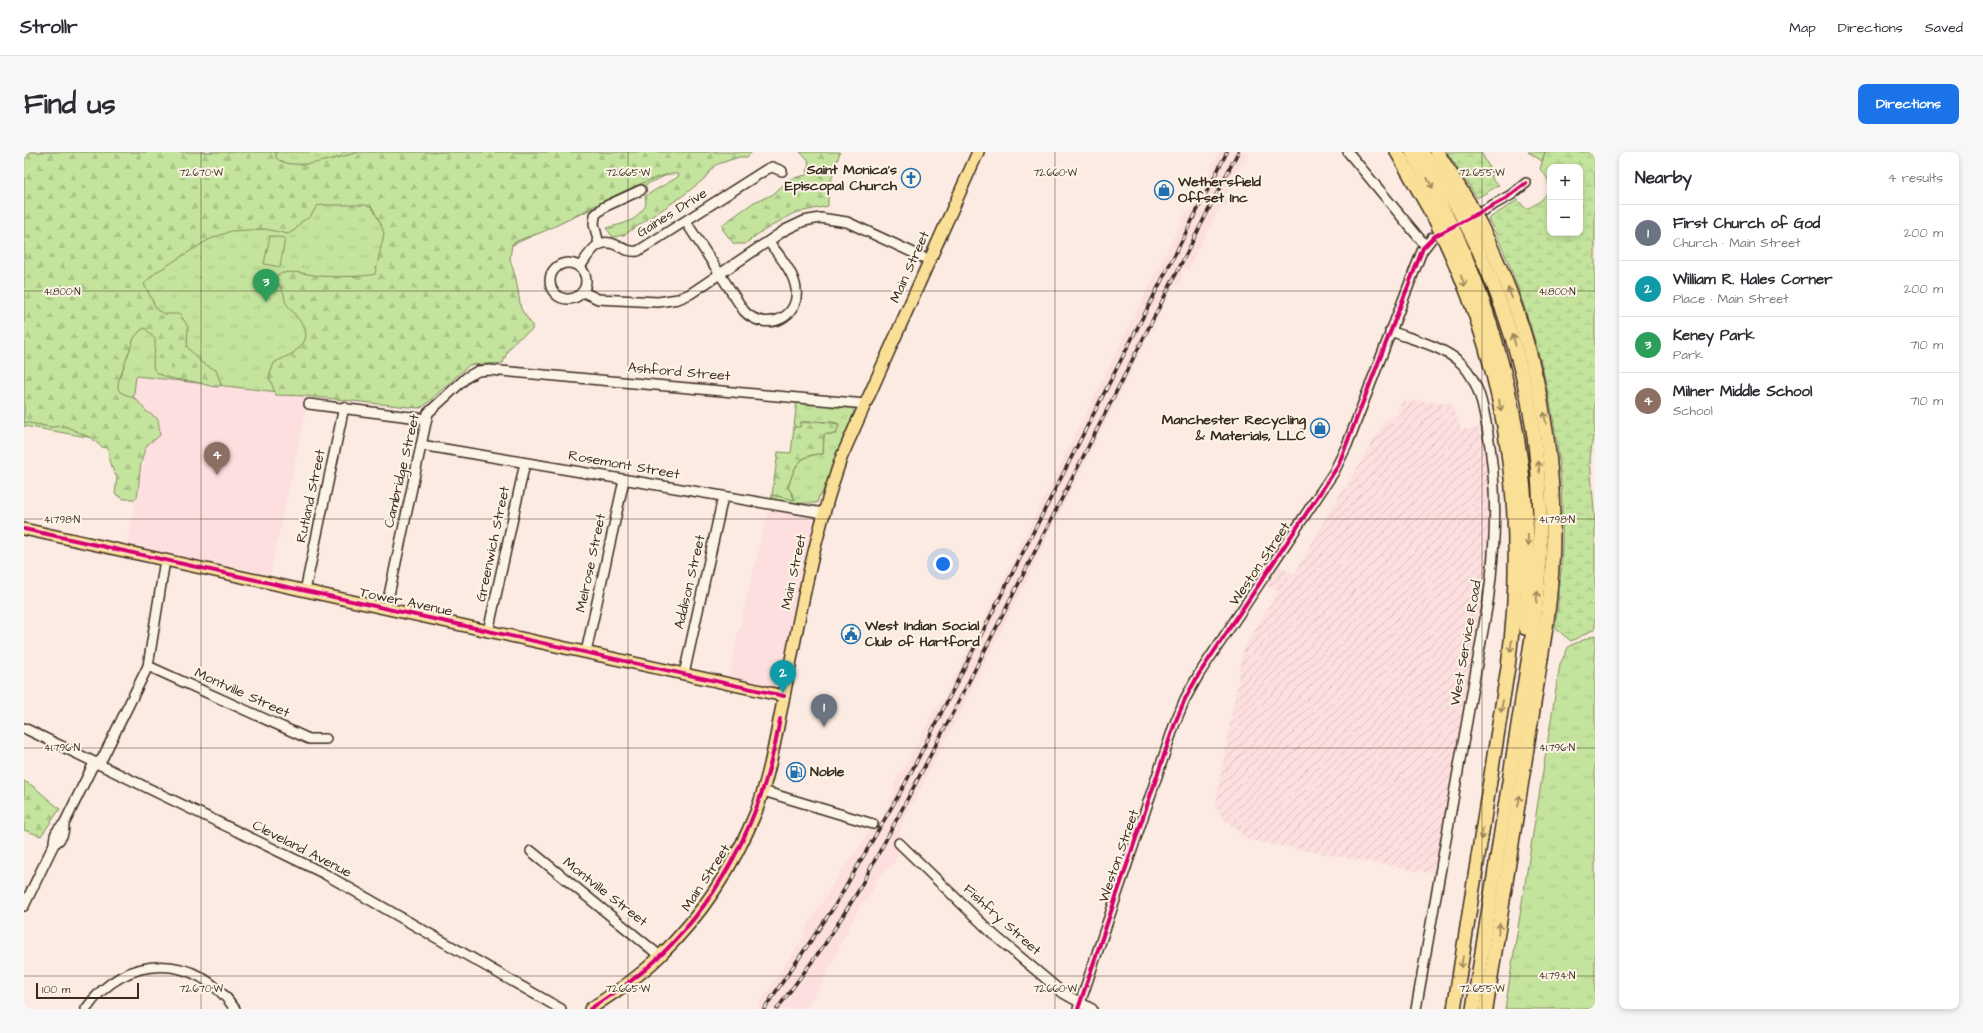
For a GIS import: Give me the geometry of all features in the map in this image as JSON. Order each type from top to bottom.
[{"type":"highway","points":[[1397,152],[1452,212],[1476,229],[1511,293],[1534,366],[1548,439],[1554,511],[1552,567],[1547,621],[1486,1009]]},
{"type":"highway","points":[[1412,152],[1452,212]]},
{"type":"highway","points":[[1422,152],[1452,212]]},
{"type":"highway","points":[[1437,152],[1452,212],[1453,242],[1495,381],[1510,465],[1516,539],[1515,596],[1511,647],[1454,1009]]},
{"type":"highway","points":[[1473,1009],[1534,624],[1539,574],[1541,524],[1536,440],[1523,375],[1505,312],[1476,229]]},
{"type":"highway","points":[[1453,242],[1487,312],[1511,397],[1524,476],[1528,545],[1527,598],[1521,664],[1467,1009]]},
{"type":"main road","name":"Main Street","points":[[590,1009],[625,985],[660,956],[689,924],[722,880],[747,831],[763,791],[775,748],[807,578],[823,513],[842,456],[978,152]]},
{"type":"main road","name":"Tower Avenue","points":[[24,529],[305,592],[784,696]]},
{"type":"street","points":[[1348,152],[1425,245],[1435,236],[1511,196],[1526,183]]},
{"type":"street","name":"Gaines Drive","points":[[599,244],[611,242],[631,252],[638,251],[686,222],[767,169],[772,167],[782,171]]},
{"type":"street","points":[[580,267],[594,246],[599,244],[594,224],[594,215],[604,207],[641,190]]},
{"type":"street","points":[[583,292],[598,299],[668,301],[678,299],[690,294],[770,242],[785,230],[804,221],[820,218],[850,224],[929,260]]},
{"type":"street","points":[[686,222],[744,311],[753,319],[770,322],[786,315],[795,303],[795,284],[770,242]]},
{"type":"street","name":"Weston Street","points":[[1079,1006],[1175,723],[1185,699],[1199,674],[1338,466],[1425,245]]},
{"type":"street","points":[[571,262],[580,267],[587,283],[583,292],[572,299],[566,299],[554,293],[550,282],[554,270],[558,265],[571,262]]},
{"type":"street","name":"West Service Road","points":[[1390,331],[1444,351],[1462,364],[1472,377],[1481,398],[1486,421],[1495,491],[1495,544],[1488,602],[1416,1009]]},
{"type":"street","name":"Ashford Street","points":[[489,370],[866,404]]},
{"type":"street","name":"Cambridge Street","points":[[386,609],[426,419],[431,409],[467,377],[478,371],[489,370]]},
{"type":"street","points":[[309,404],[344,407],[426,419]]},
{"type":"street","name":"Rutland Street","points":[[305,592],[344,407]]},
{"type":"street","name":"Rosemont Street","points":[[421,445],[823,513]]},
{"type":"street","name":"Greenwich Street","points":[[488,632],[525,463]]},
{"type":"street","name":"Melrose Street","points":[[586,652],[624,480]]},
{"type":"street","name":"Addison Street","points":[[684,674],[723,496]]},
{"type":"street","points":[[24,906],[54,844],[54,836],[58,829],[64,824],[92,767],[102,759],[148,666],[165,560]]},
{"type":"street","name":"Montville Street","points":[[148,666],[309,739],[326,739]]},
{"type":"street","name":"Cleveland Avenue","points":[[24,728],[323,873],[561,1009]]},
{"type":"street","points":[[763,791],[873,824]]},
{"type":"street","name":"Fishfry Street","points":[[899,843],[994,935],[1079,1006],[1092,1009]]},
{"type":"street","name":"Montville Street","points":[[531,851],[660,956]]},
{"type":"street","points":[[86,1009],[102,989],[112,982],[130,972],[157,967],[179,968],[205,978],[220,991],[235,1009]]},
{"type":"shaded area","points":[[1219,152],[1247,152],[1246,161],[1242,162],[1225,196],[1230,201],[1217,211],[1189,268],[1182,270],[1182,277],[1179,286],[1175,283],[963,707],[902,823],[900,833],[904,840],[899,847],[901,849],[893,865],[879,876],[868,899],[860,905],[822,983],[805,1009],[756,1009],[806,934],[804,932],[838,876],[863,842],[875,817],[881,819],[894,792],[894,784],[899,773],[905,768],[935,708],[942,703],[1186,212],[1190,211]]},
{"type":"shaded area","points":[[135,376],[309,396],[270,575],[127,544],[147,448],[128,444]]},
{"type":"shaded area","points":[[1402,401],[1451,403],[1461,430],[1482,427],[1489,467],[1491,546],[1458,753],[1436,874],[1248,840],[1224,819],[1215,806],[1244,648],[1278,591],[1266,585],[1280,567],[1294,575],[1326,517],[1366,452],[1386,420],[1397,415]]},
{"type":"shaded area","points":[[769,508],[813,517],[814,519],[801,572],[780,682],[773,687],[730,676],[736,641]]},
{"type":"green space","points":[[24,152],[718,152],[510,246],[507,330],[421,408],[136,376],[128,444],[24,426]]},
{"type":"green space","points":[[24,152],[276,152],[276,158],[284,162],[304,164],[328,160],[359,152],[752,152],[747,157],[739,157],[715,165],[704,179],[681,197],[624,235],[613,237],[606,228],[634,219],[645,207],[645,196],[678,177],[679,174],[668,174],[635,186],[545,231],[512,244],[510,259],[516,279],[521,309],[532,325],[532,330],[516,340],[507,352],[503,363],[469,365],[424,406],[418,408],[306,396],[276,395],[269,377],[274,363],[293,353],[301,346],[305,339],[306,333],[301,322],[285,302],[284,293],[278,281],[277,275],[287,272],[331,277],[375,274],[384,234],[381,224],[372,207],[365,205],[317,206],[310,217],[301,222],[295,230],[288,234],[265,229],[231,231],[208,240],[155,273],[144,284],[157,310],[165,314],[180,314],[188,327],[187,347],[202,363],[216,370],[221,384],[218,387],[171,378],[159,374],[153,366],[155,339],[145,328],[141,330],[134,338],[118,383],[118,388],[120,392],[136,399],[146,411],[158,419],[160,435],[146,447],[140,468],[137,497],[135,499],[124,499],[115,494],[117,478],[109,461],[109,452],[107,448],[102,447],[91,438],[65,426],[51,427],[24,422]]},
{"type":"green space","points":[[800,152],[840,152],[828,190],[828,206],[794,213],[758,234],[745,244],[734,244],[723,230],[722,225],[754,202],[772,195],[790,179],[806,175],[809,166],[808,159]]},
{"type":"green space","points":[[1447,152],[1481,152],[1489,167],[1493,181],[1499,185],[1477,198]]},
{"type":"green space","points":[[1528,152],[1545,152],[1542,161]]},
{"type":"green space","points":[[1545,152],[1595,152],[1595,437],[1593,437],[1590,459],[1595,524],[1595,629],[1571,641],[1555,628],[1560,586],[1562,504],[1554,425],[1547,386],[1537,346],[1524,306],[1503,250],[1488,219],[1518,200],[1526,209],[1539,202],[1547,192],[1547,236],[1583,236],[1583,164],[1547,164],[1547,179],[1540,169]]},
{"type":"green space","points":[[270,236],[285,238],[280,267],[264,264]]},
{"type":"green space","points":[[797,400],[852,406],[854,412],[821,496],[819,496],[817,503],[802,503],[802,505],[771,500],[772,495],[795,499],[788,487],[793,473],[803,459],[823,454],[824,434],[836,434],[839,424],[833,422],[801,422],[800,428],[794,427]]},
{"type":"green space","points":[[815,421],[839,424],[836,434],[824,434],[823,454],[808,456],[796,467],[788,487],[795,500],[772,495],[778,452],[791,453],[794,427],[800,427],[801,422],[811,423]]},
{"type":"green space","points":[[1595,635],[1595,1009],[1505,1009],[1560,664],[1569,646]]},
{"type":"green space","points":[[24,781],[34,787],[60,809],[41,836],[24,830]]},
{"type":"railway","points":[[764,1009],[834,907],[905,784],[1227,152]]},
{"type":"railway","points":[[777,1009],[825,944],[857,893],[889,834],[960,699],[1238,152]]},
{"type":"cycle path","points":[[1078,1009],[1175,723],[1185,699],[1199,674],[1338,466],[1423,248],[1435,236],[1505,199],[1526,183]]},
{"type":"cycle path","points":[[24,529],[784,696]]},
{"type":"cycle path","points":[[590,1009],[635,978],[652,964],[683,931],[704,905],[723,877],[753,817],[764,785],[780,719]]},
{"type":"place","name":"Saint Monica's Episcopal Church","points":[[911,178]]},
{"type":"place","name":"Wethersfield Offset Inc","points":[[1164,190]]},
{"type":"place","name":"Keney Park","points":[[266,302]]},
{"type":"place","name":"Manchester Recycling & Materials, LLC","points":[[1320,428]]},
{"type":"place","name":"Milner Middle School","points":[[217,475]]},
{"type":"place","name":"West Indian Social Club of Hartford","points":[[851,634]]},
{"type":"place","name":"William R. Hales Corner","points":[[783,693]]},
{"type":"place","name":"First Church of God","points":[[824,727]]},
{"type":"place","name":"Noble","points":[[796,772]]}]
